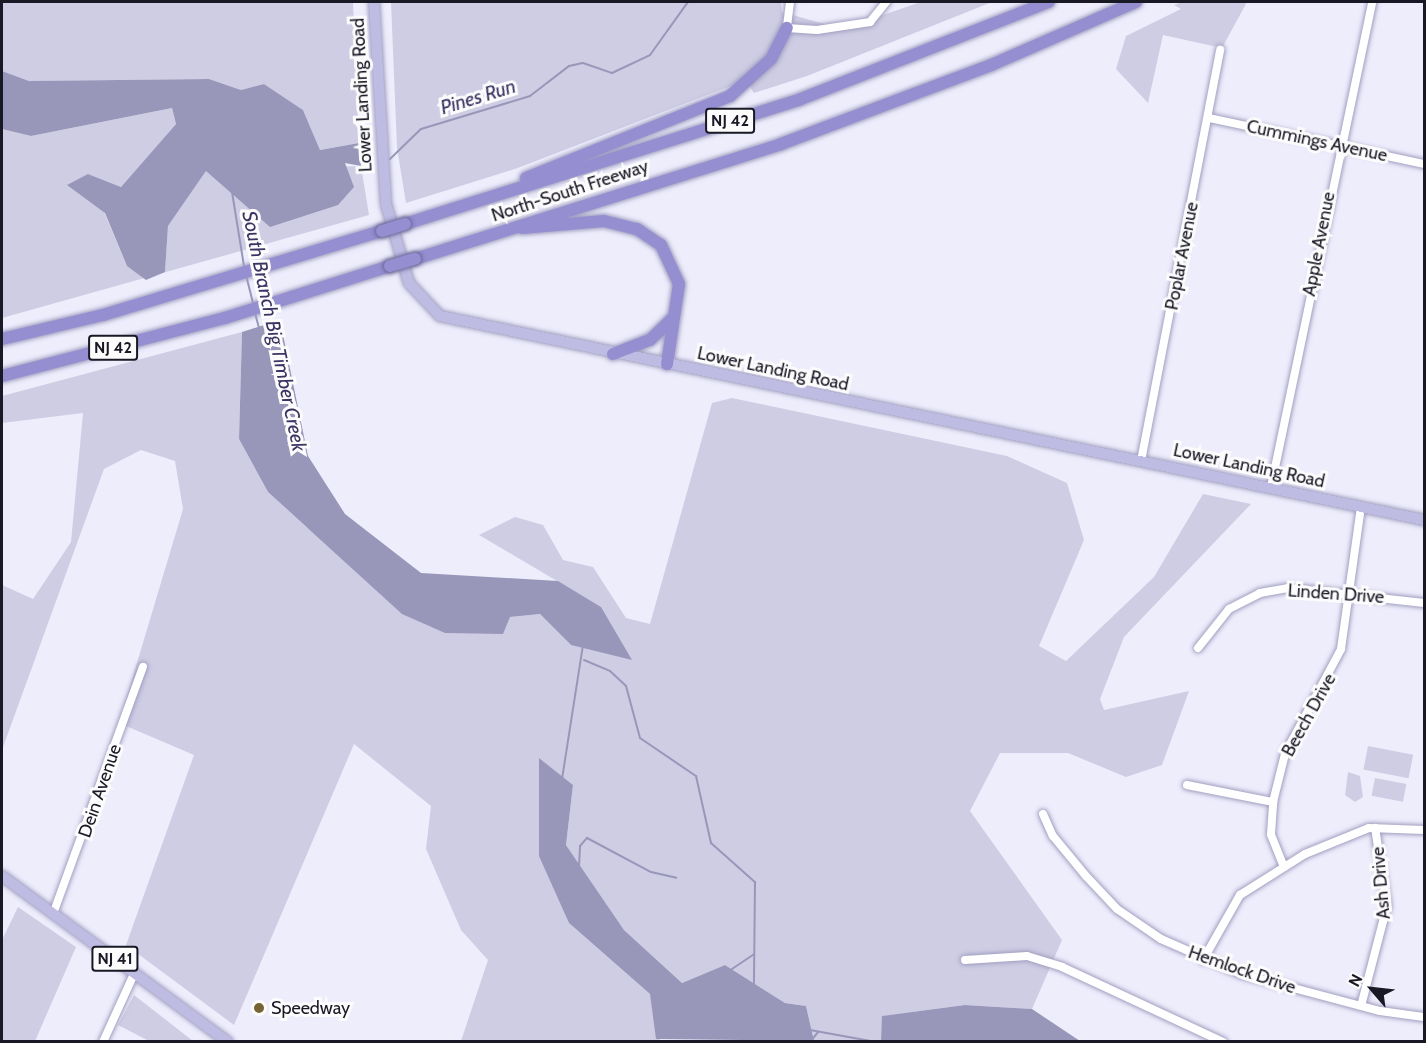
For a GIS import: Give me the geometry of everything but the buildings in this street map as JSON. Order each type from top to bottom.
[{"type":"highway","name":"North-South Freeway","points":[[2,339],[215,283],[801,99],[1049,2]]},
{"type":"highway","name":"North-South Freeway","points":[[2,376],[225,318],[781,144],[991,65],[1136,2]]},
{"type":"highway","points":[[486,198],[730,96],[771,59],[787,28]]},
{"type":"highway","points":[[512,228],[593,220],[642,231],[662,245],[677,270],[675,316],[667,364]]},
{"type":"highway","points":[[613,354],[650,340],[675,316]]},
{"type":"main road","name":"Lower Landing Road","points":[[374,2],[386,204],[395,247],[421,302],[457,323],[1425,520]]},
{"type":"main road","name":"NJ 41","points":[[2,876],[228,1041]]},
{"type":"street","points":[[790,2],[787,28],[851,28],[870,22],[886,2]]},
{"type":"street","name":"Apple Avenue","points":[[1271,488],[1340,146],[1372,2]]},
{"type":"street","name":"Poplar Avenue","points":[[1142,461],[1220,51]]},
{"type":"street","name":"Cummings Avenue","points":[[1209,118],[1425,164]]},
{"type":"street","name":"Beech Drive","points":[[1284,867],[1271,834],[1273,802],[1285,754],[1338,657],[1361,507]]},
{"type":"street","name":"Linden Drive","points":[[1198,648],[1229,609],[1260,593],[1288,588],[1425,603]]},
{"type":"street","name":"Dein Avenue","points":[[53,914],[143,667]]},
{"type":"street","points":[[1187,784],[1273,802]]},
{"type":"street","name":"Hemlock Drive","points":[[1043,814],[1053,836],[1117,909],[1203,960],[1361,1006],[1425,1017]]},
{"type":"street","points":[[1203,960],[1240,895],[1284,867],[1344,836],[1375,828],[1425,830]]},
{"type":"street","name":"Ash Drive","points":[[1361,1006],[1387,906],[1375,828]]},
{"type":"street","points":[[965,960],[1027,956],[1062,967],[1223,1041]]},
{"type":"street","points":[[103,1041],[134,974]]},
{"type":"shaded area","points":[[2,2],[353,2],[359,143],[320,150],[303,110],[264,84],[241,90],[209,79],[29,81],[2,71]]},
{"type":"shaded area","points":[[391,2],[781,2],[782,12],[842,29],[921,2],[992,2],[807,76],[754,93],[746,80],[515,169],[406,203],[397,148]]},
{"type":"shaded area","points":[[1182,2],[1247,2],[1222,48],[1163,35],[1148,103],[1116,69],[1126,36],[1181,9],[1174,5]]},
{"type":"shaded area","points":[[172,108],[176,124],[121,187],[88,174],[127,266],[165,272],[168,226],[206,171],[361,166],[369,215],[2,318],[2,129],[31,136]]},
{"type":"shaded area","points":[[242,332],[239,439],[268,492],[306,527],[510,617],[540,614],[571,645],[601,607],[479,535],[515,517],[543,525],[563,560],[593,567],[626,618],[650,624],[712,403],[732,398],[1007,456],[1067,483],[1084,540],[1039,646],[1066,661],[1154,577],[1203,494],[1251,504],[1124,637],[1100,699],[1104,710],[1189,691],[1162,765],[1126,777],[1068,753],[1000,753],[970,811],[1062,940],[1032,1009],[965,1005],[883,1016],[881,1041],[814,1041],[806,1006],[785,1003],[725,965],[682,983],[624,930],[566,845],[573,785],[540,759],[569,923],[650,994],[660,1041],[461,1041],[488,960],[461,930],[426,849],[431,806],[354,744],[234,1025],[126,945],[194,755],[119,723],[183,509],[175,461],[141,450],[104,469],[2,750],[2,585],[33,599],[71,542],[83,413],[2,423],[2,396]]},
{"type":"shaded area","points":[[1368,746],[1413,755],[1409,778],[1363,770]]},
{"type":"shaded area","points":[[1348,772],[1360,776],[1363,797],[1355,802],[1345,795]]},
{"type":"shaded area","points":[[1375,778],[1406,784],[1403,802],[1372,796]]},
{"type":"shaded area","points":[[18,907],[76,947],[35,1041],[2,1041],[2,940]]},
{"type":"shaded area","points":[[134,995],[193,1041],[149,1041],[118,1025]]},
{"type":"water","points":[[2,71],[29,81],[209,79],[241,90],[264,84],[303,110],[320,150],[359,143],[361,166],[345,163],[354,187],[338,205],[270,227],[206,171],[168,226],[165,272],[146,280],[127,266],[105,213],[67,185],[88,174],[121,187],[176,124],[172,108],[31,136],[2,129]]},
{"type":"water","points":[[280,320],[308,456],[345,514],[421,573],[558,581],[601,607],[632,660],[571,645],[540,614],[510,617],[503,634],[445,633],[402,614],[268,492],[239,439],[242,332]]},
{"type":"water","points":[[539,758],[573,785],[566,845],[624,930],[682,983],[725,965],[785,1003],[806,1006],[814,1041],[656,1039],[650,994],[569,923],[539,856]]},
{"type":"water","points":[[965,1005],[1032,1009],[1080,1041],[881,1041],[882,1016]]},
{"type":"waterway","name":"Pines Run","points":[[390,159],[421,129],[530,96],[569,66],[583,63],[612,73],[650,55],[688,2]]},
{"type":"waterway","name":"Pines Run","points":[[358,154],[367,157]]},
{"type":"waterway","name":"South Branch Big Timber Creek","points":[[232,192],[244,266]]},
{"type":"waterway","name":"South Branch Big Timber Creek","points":[[246,275],[253,304]]},
{"type":"waterway","name":"South Branch Big Timber Creek","points":[[255,313],[259,328]]},
{"type":"waterway","name":"South Branch Big Timber Creek","points":[[562,779],[583,645]]},
{"type":"waterway","points":[[584,660],[610,671],[626,686],[640,738],[696,776],[711,843],[755,882],[754,985]]},
{"type":"waterway","points":[[579,866],[580,846],[587,838],[651,872],[676,878]]},
{"type":"waterway","points":[[729,971],[754,954]]},
{"type":"waterway","name":"South Branch Big Timber Creek","points":[[810,1030],[876,1042]]},
{"type":"waterway","name":"South Branch Big Timber Creek","points":[[810,1042],[818,1032]]},
{"type":"place","name":"Speedway","points":[[259,1008]]}]
